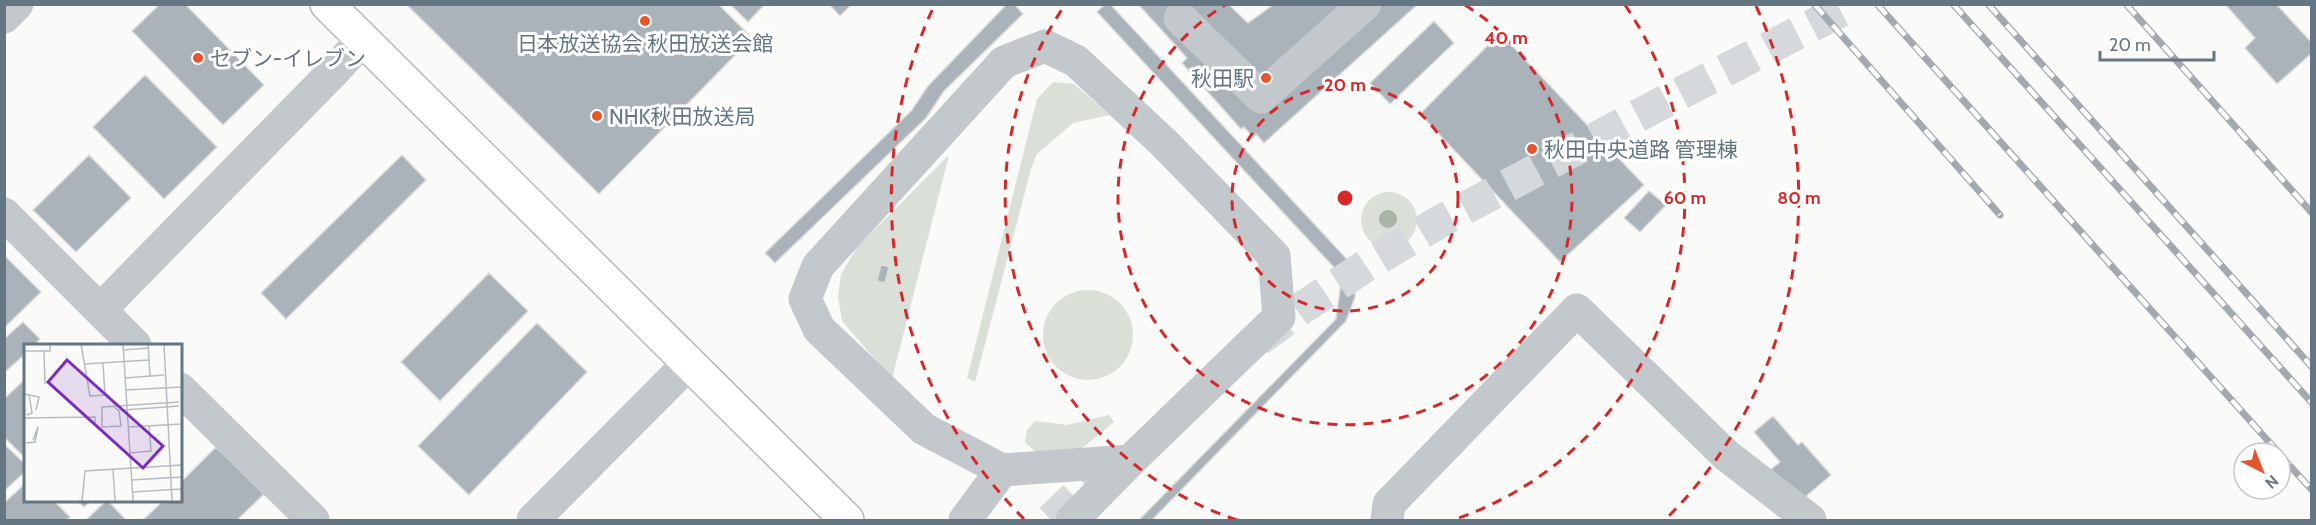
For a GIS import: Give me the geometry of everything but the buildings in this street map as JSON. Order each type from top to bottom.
[{"type":"street","points":[[4,17],[17,4]]},
{"type":"street","points":[[327,4],[847,520]]},
{"type":"street","points":[[1180,18],[1261,98],[1365,4]]},
{"type":"street","points":[[100,310],[362,40]]},
{"type":"street","points":[[1072,520],[1279,317],[1274,256],[1165,144],[1076,62],[1045,46],[1004,63],[818,266],[805,299],[819,329],[924,429],[1002,471],[1130,461]]},
{"type":"street","points":[[4,214],[134,344]]},
{"type":"street","points":[[1387,520],[1389,504],[1577,310],[1726,455],[1810,520]]},
{"type":"street","points":[[533,520],[689,363]]},
{"type":"street","points":[[182,391],[313,520]]},
{"type":"street","points":[[965,520],[1002,471]]},
{"type":"shaded area","points":[[1053,82],[1074,84],[1110,115],[1073,123],[1037,154],[1031,169],[975,382],[967,378],[1037,99]]},
{"type":"shaded area","points":[[949,155],[892,379],[842,321],[838,297],[841,274],[859,245]]},
{"type":"shaded area","points":[[1389,192],[1400,194],[1409,200],[1415,209],[1417,220],[1415,231],[1409,240],[1400,246],[1389,248],[1378,246],[1369,240],[1363,231],[1361,220],[1363,209],[1369,200],[1378,194]]},
{"type":"shaded area","points":[[1088,290],[1105,293],[1120,303],[1130,318],[1133,335],[1130,352],[1120,367],[1105,377],[1088,380],[1071,377],[1056,367],[1046,352],[1043,335],[1046,318],[1056,303],[1071,293]]},
{"type":"shaded area","points":[[1109,415],[1114,422],[1076,453],[1042,458],[1025,442],[1027,430],[1035,421],[1067,425]]},
{"type":"tunnel","points":[[1258,340],[1367,265],[1441,221],[1854,4]]},
{"type":"tunnel","points":[[1051,520],[1089,484]]},
{"type":"railway","points":[[1814,4],[2000,215]]},
{"type":"railway","points":[[1877,4],[2268,441]]},
{"type":"railway","points":[[1953,4],[2312,403]]},
{"type":"railway","points":[[1988,4],[2312,367]]},
{"type":"railway","points":[[2126,4],[2312,213]]},
{"type":"railway","points":[[2292,468],[2312,490]]},
{"type":"place","name":"日本放送協会 秋田放送会館","points":[[645,21]]},
{"type":"place","name":"セブン-イレブン","points":[[198,58]]},
{"type":"place","name":"秋田駅","points":[[1266,78]]},
{"type":"place","name":"NHK秋田放送局","points":[[597,116]]},
{"type":"place","name":"秋田中央道路 管理棟","points":[[1532,149]]}]
